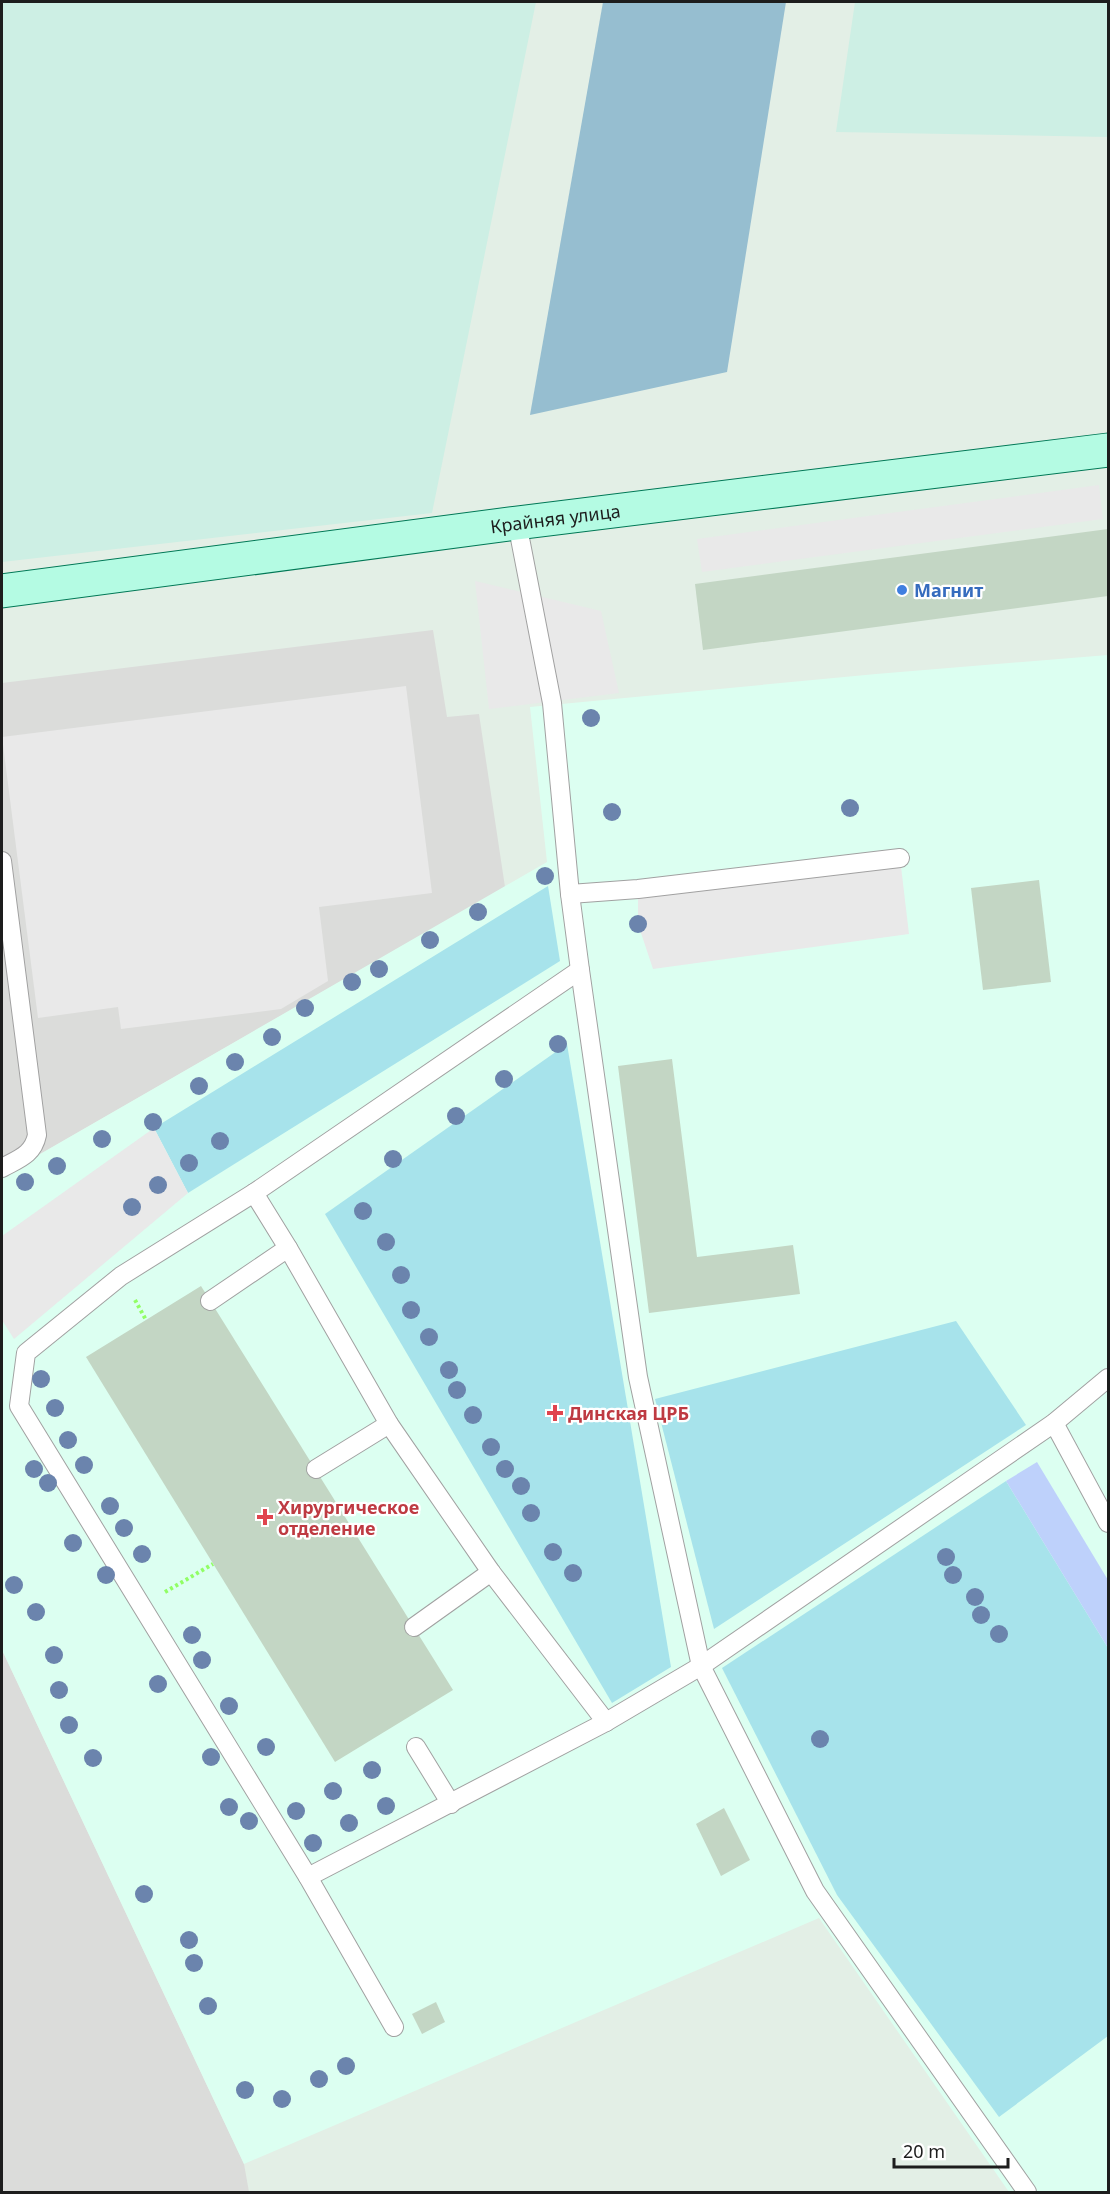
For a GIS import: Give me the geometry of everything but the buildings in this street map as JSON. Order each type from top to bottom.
[{"type":"main road","name":"Крайняя улица","points":[[2,591],[516,523],[1108,450]]},
{"type":"lane","points":[[516,523],[552,703],[570,894],[638,1377],[701,1666],[815,1891],[1027,2193]]},
{"type":"lane","points":[[570,894],[638,889],[900,858]]},
{"type":"lane","points":[[2,861],[37,1135],[35,1145],[28,1153],[2,1168]]},
{"type":"lane","points":[[394,2027],[308,1877],[19,1406],[26,1353],[121,1275],[254,1193],[580,970]]},
{"type":"lane","points":[[254,1193],[389,1424],[491,1572],[606,1722]]},
{"type":"lane","points":[[210,1301],[288,1248]]},
{"type":"lane","points":[[308,1877],[606,1722],[701,1666],[1054,1423],[1108,1378]]},
{"type":"lane","points":[[1054,1423],[1108,1523]]},
{"type":"lane","points":[[316,1469],[389,1424]]},
{"type":"lane","points":[[414,1627],[491,1572]]},
{"type":"lane","points":[[416,1747],[450,1804]]},
{"type":"path","points":[[141,1606],[213,1564]]},
{"type":"shaded area","points":[[2,2],[536,2],[432,513],[2,562]]},
{"type":"shaded area","points":[[603,2],[786,2],[727,372],[530,415]]},
{"type":"shaded area","points":[[855,2],[1108,2],[1108,137],[836,132]]},
{"type":"shaded area","points":[[1099,485],[1103,519],[702,572],[697,539]]},
{"type":"shaded area","points":[[475,581],[601,611],[619,693],[489,709]]},
{"type":"shaded area","points":[[433,630],[447,717],[479,714],[505,887],[2,1176],[2,683]]},
{"type":"shaded area","name":"Динская ЦРБ","points":[[1108,655],[1108,2192],[1009,2192],[819,1918],[244,2164],[2,1650],[2,1176],[547,862],[530,707],[876,674]]},
{"type":"shaded area","points":[[406,686],[432,893],[319,907],[328,981],[281,1009],[121,1029],[118,1007],[38,1018],[2,737]]},
{"type":"shaded area","points":[[900,858],[909,934],[653,969],[638,924],[638,889]]},
{"type":"shaded area","points":[[548,886],[560,961],[188,1193],[154,1128]]},
{"type":"shaded area","points":[[567,1044],[671,1667],[612,1703],[325,1214]]},
{"type":"shaded area","points":[[154,1128],[188,1193],[14,1339],[2,1320],[2,1236]]},
{"type":"shaded area","points":[[956,1321],[1026,1425],[714,1629],[655,1399]]},
{"type":"shaded area","points":[[1037,1462],[1108,1580],[1108,1648],[1006,1481]]},
{"type":"shaded area","points":[[1006,1481],[1108,1648],[1108,2036],[999,2117],[837,1895],[722,1668]]},
{"type":"shaded area","points":[[2,1650],[244,2164],[249,2192],[2,2192]]},
{"type":"place","name":"Магнит","points":[[902,590]]},
{"type":"place","name":"Динская ЦРБ","points":[[555,1413]]},
{"type":"place","name":"Хирургическое отделение","points":[[265,1517]]}]
